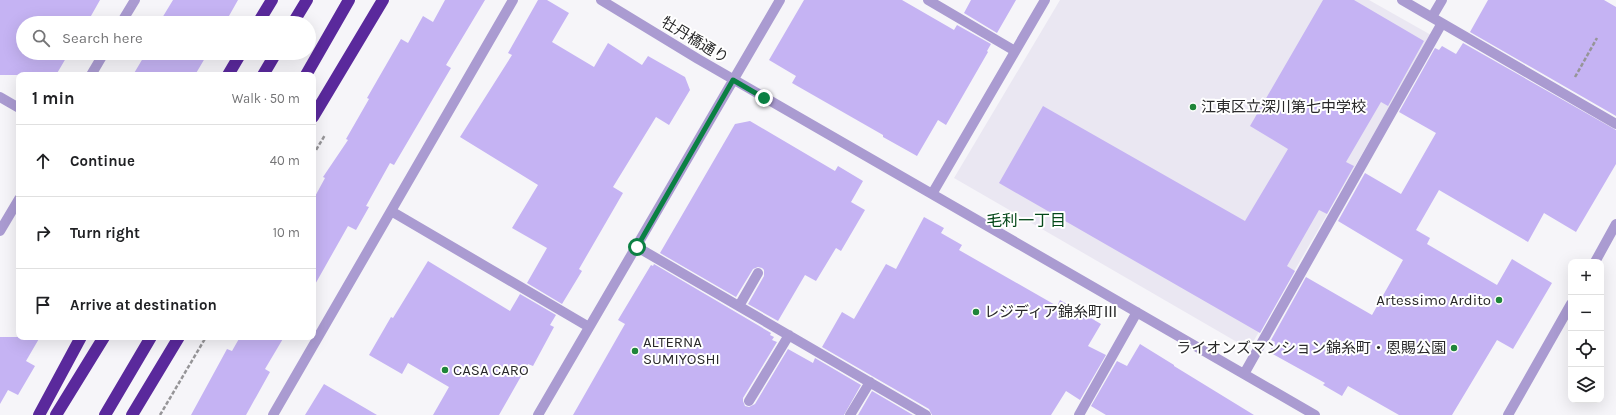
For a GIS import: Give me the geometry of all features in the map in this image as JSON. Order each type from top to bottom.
[{"type":"highway","points":[[262,16],[272,0]]},
{"type":"highway","points":[[298,16],[307,0]]},
{"type":"highway","points":[[316,58],[349,0]]},
{"type":"highway","points":[[316,112],[383,0]]},
{"type":"highway","points":[[230,72],[237,60]]},
{"type":"highway","points":[[265,72],[272,60]]},
{"type":"highway","points":[[308,72],[315,60]]},
{"type":"highway","points":[[39,415],[79,340]]},
{"type":"highway","points":[[56,415],[102,340]]},
{"type":"highway","points":[[106,415],[149,340]]},
{"type":"highway","points":[[132,415],[177,340]]},
{"type":"street","points":[[125,16],[135,0]]},
{"type":"street","points":[[273,415],[513,0]]},
{"type":"street","name":"牡丹橋通り","points":[[601,0],[733,80],[1315,415]]},
{"type":"street","points":[[538,415],[780,0]]},
{"type":"street","points":[[928,0],[1015,51]]},
{"type":"street","points":[[932,194],[1045,0]]},
{"type":"street","points":[[1402,0],[1616,124]]},
{"type":"street","points":[[1432,18],[1442,0]]},
{"type":"street","points":[[1244,374],[1442,23]]},
{"type":"street","points":[[93,72],[100,60]]},
{"type":"street","points":[[0,97],[16,106]]},
{"type":"street","points":[[0,231],[16,204]]},
{"type":"street","points":[[391,211],[589,327]]},
{"type":"street","points":[[1597,259],[1616,224]]},
{"type":"street","points":[[637,247],[926,415]]},
{"type":"street","points":[[740,306],[758,273]]},
{"type":"street","points":[[1508,415],[1568,309]]},
{"type":"street","points":[[1079,415],[1137,312]]},
{"type":"street","points":[[749,401],[789,335]]},
{"type":"street","points":[[850,415],[870,382]]},
{"type":"path","points":[[1565,95],[1597,38]]},
{"type":"path","points":[[160,415],[204,340]]},
{"type":"shaded area","name":"江東区立深川第七中学校","points":[[1060,0],[1369,0],[1431,35],[1249,349],[954,178]]},
{"type":"building","points":[[0,0],[100,0],[91,16],[16,16],[16,60],[65,60],[58,72],[16,72],[16,75],[0,75]]},
{"type":"building","points":[[173,0],[238,0],[229,16],[163,16]]},
{"type":"building","points":[[445,0],[485,0],[446,65],[451,68],[394,165],[390,163],[366,206],[369,207],[356,230],[348,226],[316,283],[316,194],[325,178],[323,177],[348,140],[346,139],[369,99],[367,98],[401,39],[408,43],[423,16],[433,22]]},
{"type":"building","points":[[538,0],[547,0],[569,13],[552,42],[594,67],[608,43],[642,65],[648,56],[685,77],[690,90],[669,125],[656,117],[613,187],[623,193],[579,269],[582,271],[562,304],[527,283],[547,248],[512,228],[538,185],[460,137],[512,55],[508,53]]},
{"type":"building","points":[[804,0],[902,0],[954,30],[957,25],[991,44],[987,51],[988,52],[946,125],[938,120],[917,156],[792,83],[796,76],[769,60]]},
{"type":"building","points":[[971,0],[1016,0],[997,33],[964,13]]},
{"type":"building","points":[[1323,0],[1354,0],[1424,41],[1388,106],[1381,102],[1346,162],[1354,166],[1327,214],[1319,210],[1287,266],[1295,271],[1260,333],[999,183],[1043,106],[1245,221],[1288,149],[1250,126]]},
{"type":"building","points":[[1488,0],[1604,0],[1616,7],[1616,116],[1470,32]]},
{"type":"building","points":[[1463,43],[1616,130],[1616,164],[1576,232],[1544,213],[1528,242],[1439,190],[1416,230],[1430,238],[1427,244],[1497,285],[1512,259],[1552,283],[1513,349],[1497,340],[1452,415],[1399,415],[1348,386],[1342,396],[1323,385],[1325,383],[1269,352],[1275,342],[1271,340],[1306,277],[1372,315],[1403,260],[1338,221],[1365,173],[1401,194],[1436,133],[1399,112],[1435,48],[1439,50],[1442,46],[1456,54]]},
{"type":"building","points":[[142,60],[204,60],[197,72],[135,72]]},
{"type":"building","points":[[750,121],[835,171],[838,166],[863,181],[851,202],[865,210],[841,251],[836,248],[816,281],[805,275],[778,321],[748,304],[764,276],[764,270],[762,268],[758,267],[753,269],[736,297],[660,253],[735,124]]},
{"type":"building","points":[[924,217],[944,228],[941,233],[962,245],[959,250],[1057,306],[1060,300],[1101,324],[1088,346],[1106,355],[1080,400],[1066,391],[1051,415],[932,415],[929,409],[822,347],[842,312],[854,319],[886,264],[896,269]]},
{"type":"building","points":[[428,261],[510,311],[520,294],[556,315],[550,325],[554,327],[533,366],[528,364],[499,415],[433,415],[449,387],[408,363],[402,374],[369,355],[391,317],[393,318]]},
{"type":"building","points":[[654,264],[771,333],[770,335],[774,337],[772,340],[777,342],[743,398],[745,406],[749,407],[755,404],[788,349],[813,363],[815,358],[861,385],[844,415],[573,415],[625,324],[618,320],[651,265],[653,266]]},
{"type":"building","points":[[0,337],[16,337],[16,340],[38,340],[26,361],[35,366],[18,395],[8,390],[0,404]]},
{"type":"building","points":[[238,340],[282,340],[265,369],[270,372],[246,415],[191,415],[227,349],[232,351]]},
{"type":"building","points":[[1140,344],[1254,415],[1106,415],[1091,406],[1117,361],[1127,366]]},
{"type":"building","points":[[324,384],[377,415],[305,415]]},
{"type":"building","points":[[872,391],[913,415],[858,415]]},
{"type":"place","name":"江東区立深川第七中学校","points":[[1193,107]]},
{"type":"place","name":"Artessimo Ardito","points":[[1499,300]]},
{"type":"place","name":"レジディア錦糸町Ⅲ","points":[[976,312]]},
{"type":"place","name":"ライオンズマンション錦糸町・恩賜公園","points":[[1454,348]]},
{"type":"place","name":"ALTERNA SUMIYOSHI","points":[[635,351]]},
{"type":"place","name":"CASA CARO","points":[[445,370]]},
{"type":"district","name":"毛利一丁目","points":[[1026,220]]},
{"type":"route","points":[[637,247],[733,80],[764,98]]}]
